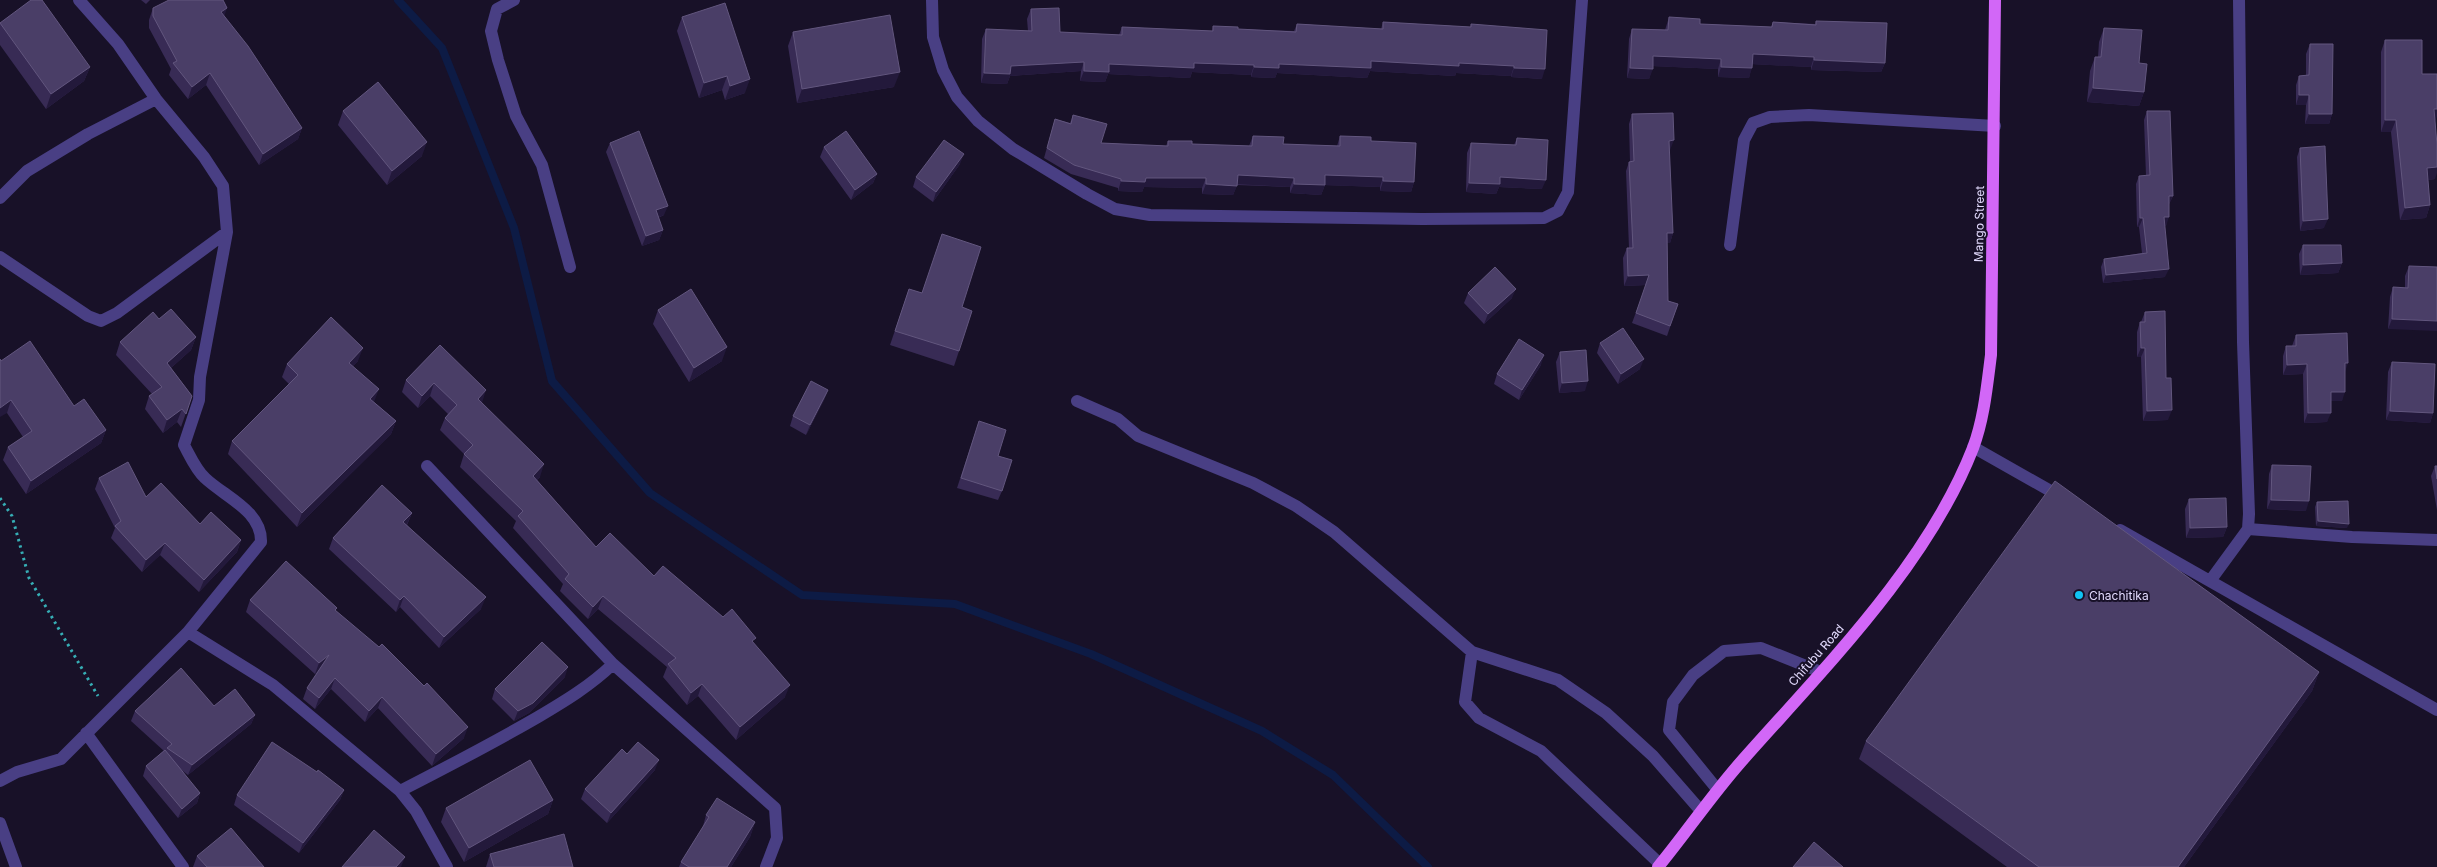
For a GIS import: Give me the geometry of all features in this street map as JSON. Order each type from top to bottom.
[{"type":"main road","name":"Mango Street","points":[[1973,447],[1985,402],[1991,355],[1995,0]]},
{"type":"main road","name":"Chifubu Road","points":[[1659,865],[1717,789],[1820,672],[1905,570],[1940,516],[1973,447]]},
{"type":"street","points":[[0,781],[17,772],[61,759],[188,632],[261,542],[262,531],[255,518],[204,477],[184,445],[199,400],[200,377],[226,232],[223,186],[204,158],[156,99],[118,44],[79,0]]},
{"type":"street","points":[[514,0],[498,9],[491,30],[516,116],[542,165],[570,268]]},
{"type":"street","points":[[932,0],[933,36],[943,70],[957,97],[978,121],[1013,149],[1115,209],[1150,215],[1422,220],[1544,218],[1558,211],[1568,192],[1582,0]]},
{"type":"street","points":[[2210,581],[2248,529],[2239,0]]},
{"type":"street","points":[[0,198],[28,171],[88,134],[156,99]]},
{"type":"street","points":[[1730,245],[1744,140],[1754,123],[1770,117],[1808,115],[1995,126]]},
{"type":"street","points":[[0,257],[88,316],[101,321],[117,313],[226,232]]},
{"type":"street","points":[[1077,401],[1118,419],[1138,436],[1253,483],[1296,506],[1334,532],[1472,652],[1558,680],[1606,713],[1653,756],[1701,811]]},
{"type":"street","points":[[1973,447],[2075,505]]},
{"type":"street","points":[[427,466],[613,664],[775,808],[777,838],[766,867]]},
{"type":"street","points":[[2109,524],[2437,710]]},
{"type":"street","points":[[2248,529],[2352,537],[2437,540]]},
{"type":"street","points":[[188,632],[274,685],[400,791],[416,811],[447,867]]},
{"type":"street","points":[[1717,789],[1669,730],[1673,702],[1693,675],[1724,651],[1761,648],[1820,672]]},
{"type":"street","points":[[1472,652],[1465,702],[1479,718],[1541,752],[1659,865]]},
{"type":"street","points":[[400,791],[480,751],[536,718],[595,682],[613,664]]},
{"type":"street","points":[[86,733],[183,867]]},
{"type":"street","points":[[0,823],[16,867]]},
{"type":"path","points":[[0,498],[12,516],[29,578],[108,712]]},
{"type":"building","points":[[31,0],[42,0],[90,67],[51,94],[0,23]]},
{"type":"building","points":[[169,0],[223,0],[227,8],[221,12],[248,46],[302,128],[263,154],[210,73],[192,87],[173,63],[177,61],[153,16],[153,8]]},
{"type":"building","points":[[725,3],[750,79],[730,86],[727,76],[704,83],[682,17]]},
{"type":"building","points":[[1059,8],[1060,32],[1122,35],[1122,27],[1213,31],[1213,26],[1296,32],[1297,24],[1383,29],[1383,22],[1471,27],[1471,24],[1547,30],[1545,69],[1459,63],[1459,66],[1371,61],[1371,68],[1279,64],[1279,68],[1254,67],[1254,65],[1194,63],[1194,68],[1109,64],[1109,72],[1084,71],[1084,62],[1011,66],[1010,74],[984,73],[986,29],[1032,31],[1031,9]]},
{"type":"building","points":[[890,15],[900,72],[802,89],[793,32]]},
{"type":"building","points":[[1669,17],[1700,19],[1700,24],[1772,27],[1773,22],[1816,25],[1816,21],[1887,23],[1885,63],[1814,60],[1814,57],[1753,54],[1752,68],[1721,67],[1721,59],[1653,56],[1653,69],[1630,68],[1632,29],[1668,30]]},
{"type":"building","points":[[2104,28],[2142,30],[2139,63],[2147,64],[2144,92],[2093,88],[2095,57],[2101,57]]},
{"type":"building","points":[[2385,40],[2422,40],[2422,74],[2437,74],[2437,109],[2434,109],[2437,167],[2427,168],[2430,205],[2405,208],[2396,120],[2385,120]]},
{"type":"building","points":[[2310,44],[2333,44],[2332,114],[2309,114],[2309,95],[2299,95],[2299,76],[2309,75]]},
{"type":"building","points":[[378,82],[427,142],[392,171],[343,111]]},
{"type":"building","points":[[2147,111],[2170,111],[2173,196],[2169,196],[2169,217],[2164,217],[2169,269],[2106,275],[2104,259],[2147,253],[2143,218],[2140,218],[2139,176],[2150,175]]},
{"type":"building","points":[[1673,113],[1674,140],[1669,141],[1673,233],[1667,233],[1668,301],[1678,304],[1670,326],[1636,313],[1649,275],[1628,276],[1627,248],[1633,248],[1629,162],[1634,161],[1632,114]]},
{"type":"building","points":[[1073,115],[1107,124],[1101,143],[1168,146],[1168,141],[1192,141],[1192,144],[1252,146],[1253,136],[1284,137],[1283,144],[1340,146],[1340,136],[1371,137],[1371,141],[1416,143],[1414,182],[1383,181],[1383,177],[1325,175],[1325,185],[1294,184],[1294,178],[1238,175],[1237,186],[1206,184],[1206,178],[1146,178],[1145,182],[1121,181],[1121,179],[1074,165],[1047,148],[1055,119],[1071,124]]},
{"type":"building","points":[[639,131],[668,206],[656,210],[663,230],[646,236],[610,143]]},
{"type":"building","points":[[846,131],[877,174],[855,190],[824,147]]},
{"type":"building","points":[[1517,138],[1548,140],[1546,180],[1500,177],[1500,184],[1469,183],[1471,143],[1516,145]]},
{"type":"building","points":[[944,140],[964,154],[936,192],[916,177]]},
{"type":"building","points":[[2325,146],[2328,219],[2303,221],[2300,148]]},
{"type":"building","points":[[942,234],[981,247],[962,307],[972,311],[959,351],[895,331],[909,289],[922,293]]},
{"type":"building","points":[[2303,245],[2341,245],[2342,263],[2303,265]]},
{"type":"building","points":[[2409,266],[2437,267],[2437,321],[2392,319],[2393,287],[2408,288]]},
{"type":"building","points":[[1495,267],[1516,289],[1488,314],[1468,293]]},
{"type":"building","points":[[691,289],[727,347],[694,368],[658,310]]},
{"type":"building","points":[[171,309],[196,337],[167,363],[192,396],[186,414],[182,409],[167,420],[149,396],[162,387],[120,342],[153,312],[159,319]]},
{"type":"building","points":[[2165,311],[2166,378],[2171,378],[2172,410],[2147,411],[2145,348],[2141,348],[2140,322],[2145,322],[2145,312]]},
{"type":"building","points":[[331,317],[363,348],[349,363],[379,389],[370,399],[396,421],[302,513],[232,441],[298,375],[287,364]]},
{"type":"building","points":[[1623,328],[1644,359],[1621,374],[1600,343]]},
{"type":"building","points":[[2347,333],[2348,363],[2345,363],[2345,392],[2331,392],[2331,413],[2308,413],[2307,364],[2287,365],[2286,346],[2296,346],[2296,335]]},
{"type":"building","points":[[1519,339],[1544,355],[1522,390],[1497,374]]},
{"type":"building","points":[[30,341],[74,406],[84,399],[106,430],[31,481],[8,447],[32,431],[11,400],[0,408],[0,359],[1,361]]},
{"type":"building","points":[[440,345],[486,390],[478,399],[544,464],[533,476],[596,547],[610,533],[654,576],[663,566],[723,617],[732,609],[756,638],[752,641],[790,685],[740,727],[702,684],[691,693],[668,664],[676,658],[603,596],[593,607],[565,579],[569,574],[518,516],[523,511],[464,454],[473,445],[445,418],[457,405],[434,383],[422,396],[406,380]]},
{"type":"building","points":[[1586,350],[1588,381],[1562,383],[1560,352]]},
{"type":"building","points":[[2392,362],[2435,364],[2433,413],[2390,411]]},
{"type":"building","points":[[811,381],[828,390],[810,425],[793,416]]},
{"type":"building","points":[[979,421],[1006,430],[998,456],[1012,460],[1002,491],[961,478]]},
{"type":"building","points":[[128,462],[146,497],[161,483],[200,524],[211,512],[241,540],[204,580],[165,543],[146,560],[115,526],[121,521],[99,478]]},
{"type":"building","points":[[2272,465],[2311,466],[2309,501],[2271,500]]},
{"type":"building","name":"Chachitika","points":[[2055,481],[2319,672],[2178,867],[2039,867],[1866,741]]},
{"type":"building","points":[[382,485],[412,513],[403,522],[486,597],[444,637],[404,596],[400,600],[333,538]]},
{"type":"building","points":[[2226,498],[2227,527],[2190,528],[2189,499]]},
{"type":"building","points":[[2348,501],[2349,524],[2318,521],[2317,502]]},
{"type":"building","points":[[286,561],[337,608],[335,610],[379,647],[382,644],[424,686],[427,683],[468,727],[436,754],[382,697],[369,711],[335,678],[319,698],[307,688],[329,655],[319,663],[250,600]]},
{"type":"building","points":[[542,642],[568,667],[533,703],[518,711],[495,689]]},
{"type":"building","points":[[181,668],[214,706],[235,689],[255,715],[192,765],[167,748],[172,744],[135,711]]},
{"type":"building","points":[[272,742],[317,772],[318,770],[344,790],[303,843],[237,795]]},
{"type":"building","points":[[638,742],[659,760],[611,813],[585,789],[622,749],[627,754]]},
{"type":"building","points":[[165,750],[200,793],[182,809],[146,766]]},
{"type":"building","points":[[530,760],[553,800],[469,848],[446,808]]},
{"type":"building","points":[[717,798],[755,822],[727,867],[689,867],[681,862],[709,817],[706,815]]},
{"type":"building","points":[[231,828],[264,867],[207,867],[197,856]]},
{"type":"building","points":[[374,830],[405,857],[396,867],[342,867]]},
{"type":"building","points":[[564,834],[573,867],[494,867],[490,854]]},
{"type":"building","points":[[1814,842],[1843,867],[1793,867]]},
{"type":"waterway","points":[[398,0],[442,48],[514,228],[552,381],[650,493],[802,595],[955,604],[1091,654],[1262,731],[1333,775],[1428,867]]},
{"type":"place","name":"Chachitika","points":[[2079,595]]}]
